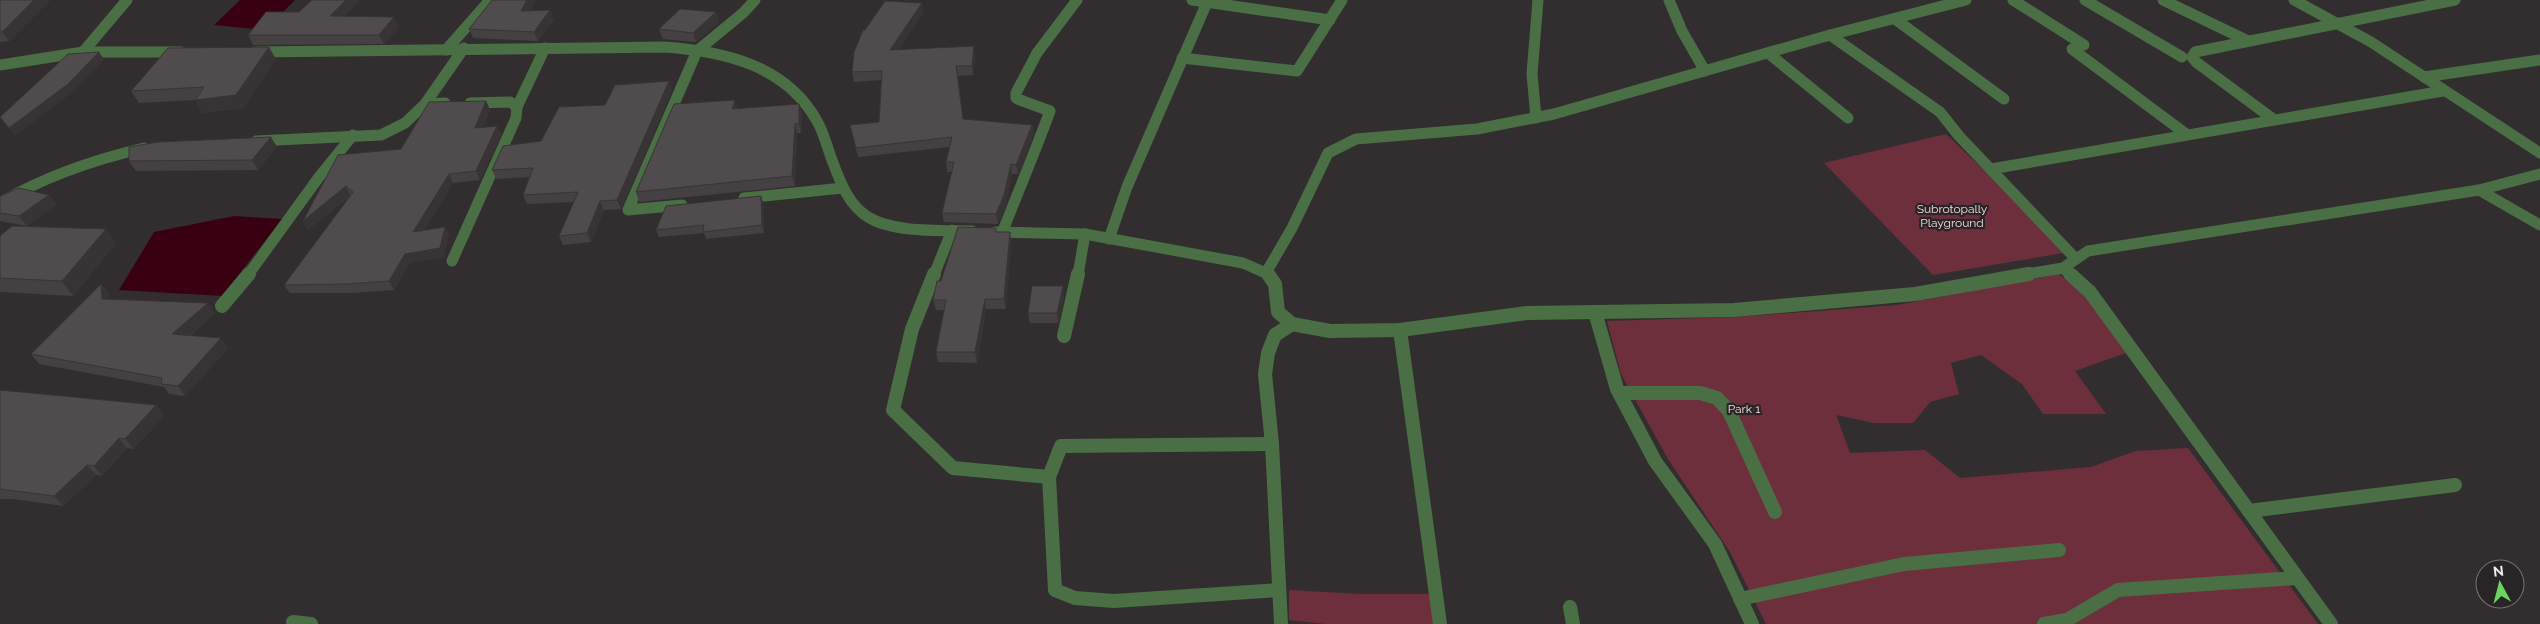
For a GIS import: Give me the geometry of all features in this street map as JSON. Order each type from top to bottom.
[{"type":"street","points":[[83,52],[127,0]]},
{"type":"street","points":[[446,50],[490,0]]},
{"type":"street","points":[[693,204],[628,210],[657,139],[697,51],[744,13],[755,0]]},
{"type":"street","points":[[1002,233],[1018,191],[1027,175],[1050,111],[1023,103],[1016,98],[1016,92],[1037,53],[1078,0]]},
{"type":"street","points":[[1192,0],[1330,20]]},
{"type":"street","points":[[1182,58],[1246,68],[1298,71],[1342,0]]},
{"type":"street","points":[[1536,118],[1532,102],[1532,77],[1538,0]]},
{"type":"street","points":[[1669,0],[1682,31],[1705,71]]},
{"type":"street","points":[[1268,271],[1292,228],[1328,152],[1336,147],[1365,137],[1467,130],[1536,118],[1830,35],[1895,20],[1940,3],[1966,0]]},
{"type":"street","points":[[2013,0],[2084,45]]},
{"type":"street","points":[[2085,0],[2182,57]]},
{"type":"street","points":[[2164,0],[2246,40]]},
{"type":"street","points":[[2294,0],[2341,24],[2540,154]]},
{"type":"street","points":[[2273,119],[2192,57],[2196,52],[2246,40],[2341,24],[2455,0]]},
{"type":"street","points":[[1110,239],[1126,187],[1142,157],[1182,58],[1208,1]]},
{"type":"street","points":[[1895,20],[2004,99]]},
{"type":"street","points":[[1830,35],[1940,112],[2076,259]]},
{"type":"street","points":[[241,141],[381,134],[396,130],[409,121],[425,104],[464,48]]},
{"type":"street","points":[[243,52],[446,50],[464,48],[680,48],[730,56],[767,72],[796,93],[816,120],[843,188],[854,204],[868,217],[886,223],[952,230],[1085,234],[1243,263],[1268,271],[1274,278],[1278,312],[1292,324],[1330,331],[1400,330],[1527,313],[1734,310],[1915,294],[2063,268],[2088,251],[2479,190],[2540,174]]},
{"type":"street","points":[[452,261],[516,118],[517,107],[546,48]]},
{"type":"street","points":[[2072,49],[2186,134]]},
{"type":"street","points":[[0,65],[83,52],[193,52]]},
{"type":"street","points":[[1768,53],[1848,118]]},
{"type":"street","points":[[2424,77],[2537,63]]},
{"type":"street","points":[[1991,169],[2444,91]]},
{"type":"street","points":[[425,104],[510,102],[517,107]]},
{"type":"street","points":[[222,306],[265,256],[327,164],[353,135]]},
{"type":"street","points":[[0,203],[58,173],[97,159],[152,146]]},
{"type":"street","points":[[731,200],[843,188]]},
{"type":"street","points":[[2479,190],[2540,224]]},
{"type":"street","points":[[952,230],[912,330],[894,410],[953,468],[1049,477]]},
{"type":"street","points":[[1064,336],[1076,288],[1085,234]]},
{"type":"street","points":[[2063,268],[2090,292],[2331,624]]},
{"type":"street","points":[[1595,312],[1620,393],[1655,461],[1715,544],[1752,624]]},
{"type":"street","points":[[1281,624],[1272,444],[1265,374],[1268,353],[1275,335],[1292,324]]},
{"type":"street","points":[[1400,330],[1440,624]]},
{"type":"street","points":[[1620,393],[1700,393],[1717,398],[1729,411],[1775,512]]},
{"type":"street","points":[[1272,444],[1061,446],[1049,477],[1055,590],[1075,598],[1114,601],[1280,590]]},
{"type":"street","points":[[2249,511],[2455,484]]},
{"type":"street","points":[[1740,599],[1904,564],[2059,550]]},
{"type":"street","points":[[2044,624],[2067,620],[2118,590],[2298,578]]},
{"type":"street","points":[[1570,607],[1573,624]]},
{"type":"street","points":[[293,622],[311,624]]},
{"type":"green space","name":"Subrotopally Playground","points":[[1946,134],[2069,252],[1933,275],[1824,163]]},
{"type":"green space","name":"Park 1","points":[[2059,274],[2085,296],[2126,353],[2075,371],[2106,414],[2043,414],[2022,384],[1981,355],[1951,363],[1959,394],[1930,402],[1913,423],[1874,423],[1836,415],[1850,453],[1925,450],[1960,478],[2091,467],[2136,451],[2188,448],[2318,624],[1766,624],[1730,552],[1668,459],[1621,374],[1607,321],[1737,317],[1897,305]]},
{"type":"green space","points":[[1289,590],[1360,594],[1430,594],[1435,624],[1326,624],[1289,620]]},
{"type":"shaded area","points":[[240,0],[295,0],[265,30],[214,25]]},
{"type":"shaded area","points":[[234,216],[282,219],[222,296],[119,290],[154,232]]},
{"type":"building","points":[[0,0],[34,0],[0,32]]},
{"type":"building","points":[[312,0],[346,0],[330,16],[394,17],[379,35],[248,35],[266,12],[299,12]]},
{"type":"building","points":[[492,0],[527,0],[521,11],[550,10],[534,32],[469,29]]},
{"type":"building","points":[[885,1],[922,3],[890,50],[974,46],[972,66],[956,66],[963,119],[1032,125],[1016,165],[1011,164],[1004,195],[996,214],[942,213],[954,162],[946,162],[952,137],[856,148],[850,125],[879,122],[882,71],[852,72],[854,52],[863,30],[865,30]]},
{"type":"building","points":[[680,9],[716,12],[693,33],[659,29]]},
{"type":"building","points":[[269,47],[236,95],[195,100],[204,87],[131,91],[168,48]]},
{"type":"building","points":[[99,52],[68,84],[9,128],[0,117],[68,54]]},
{"type":"building","points":[[669,81],[617,200],[600,201],[587,233],[559,236],[578,192],[523,195],[533,168],[492,170],[503,146],[541,141],[559,107],[605,105],[615,85]]},
{"type":"building","points":[[735,100],[732,109],[799,104],[799,123],[795,124],[792,176],[636,192],[674,104]]},
{"type":"building","points":[[486,101],[475,128],[497,126],[476,171],[449,174],[413,232],[445,227],[440,248],[405,254],[389,281],[284,285],[353,192],[346,186],[303,221],[338,155],[401,149],[429,102]]},
{"type":"building","points":[[271,137],[252,160],[129,161],[129,147],[158,142]]},
{"type":"building","points":[[19,188],[49,195],[19,216],[0,213],[0,196]]},
{"type":"building","points":[[761,196],[762,225],[703,232],[704,225],[656,230],[666,206]]},
{"type":"building","points":[[12,226],[106,229],[62,281],[0,278],[0,236]]},
{"type":"building","points":[[958,227],[996,228],[996,232],[1010,232],[1004,299],[985,299],[975,352],[936,352],[946,300],[933,300],[937,281],[941,281]]},
{"type":"building","points":[[101,284],[102,299],[208,303],[172,334],[221,338],[178,386],[161,384],[162,378],[31,354]]},
{"type":"building","points":[[1032,286],[1063,286],[1057,313],[1028,313]]},
{"type":"building","points":[[0,390],[156,405],[125,439],[119,438],[94,466],[87,465],[54,496],[0,489]]}]
